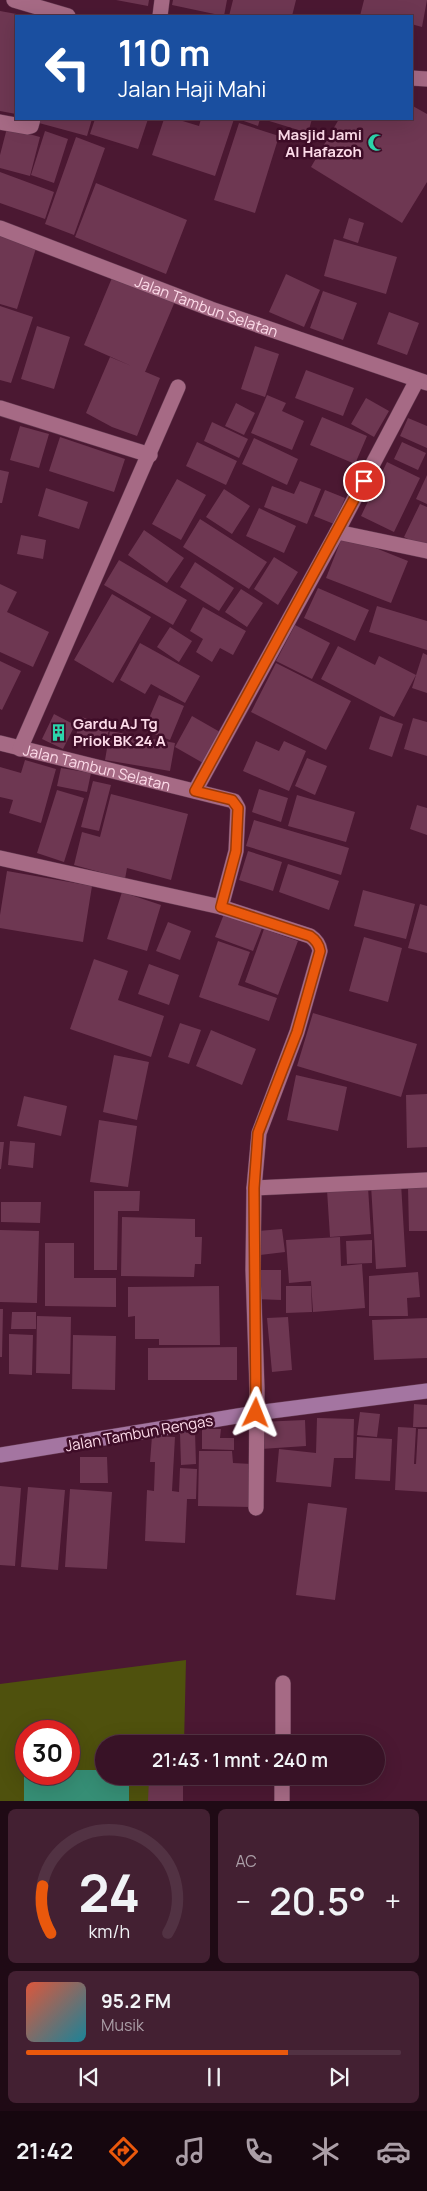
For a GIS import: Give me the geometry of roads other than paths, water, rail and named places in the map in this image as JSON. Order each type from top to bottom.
[{"type":"street","points":[[14,0],[46,13],[61,15]]},
{"type":"street","points":[[160,15],[162,0]]},
{"type":"street","points":[[413,78],[427,79]]},
{"type":"street","points":[[1,125],[27,127],[30,126],[33,120]]},
{"type":"street","name":"Jalan Tambun Selatan","points":[[0,228],[211,309],[422,381],[195,791]]},
{"type":"street","points":[[20,749],[150,455],[178,387]]},
{"type":"street","points":[[0,408],[150,455]]},
{"type":"street","points":[[337,532],[427,551]]},
{"type":"street","name":"Jalan Tambun Selatan","points":[[0,743],[232,800],[238,808],[236,851],[221,907]]},
{"type":"street","points":[[0,858],[221,907],[310,936],[320,946],[297,1032],[258,1133],[254,1188],[253,1270],[257,1389],[256,1508]]},
{"type":"street","points":[[254,1188],[427,1180]]},
{"type":"street","name":"Jalan Tambun Rengas","points":[[0,1455],[256,1410],[427,1391]]},
{"type":"street","points":[[283,1683],[283,1735]]},
{"type":"street","points":[[282,1785],[282,1801]]},
{"type":"place","name":"Masjid Jami Al Hafazoh","points":[[376,143]]},
{"type":"place","name":"Gardu AJ Tg Priok BK 24 A","points":[[59,732]]}]
